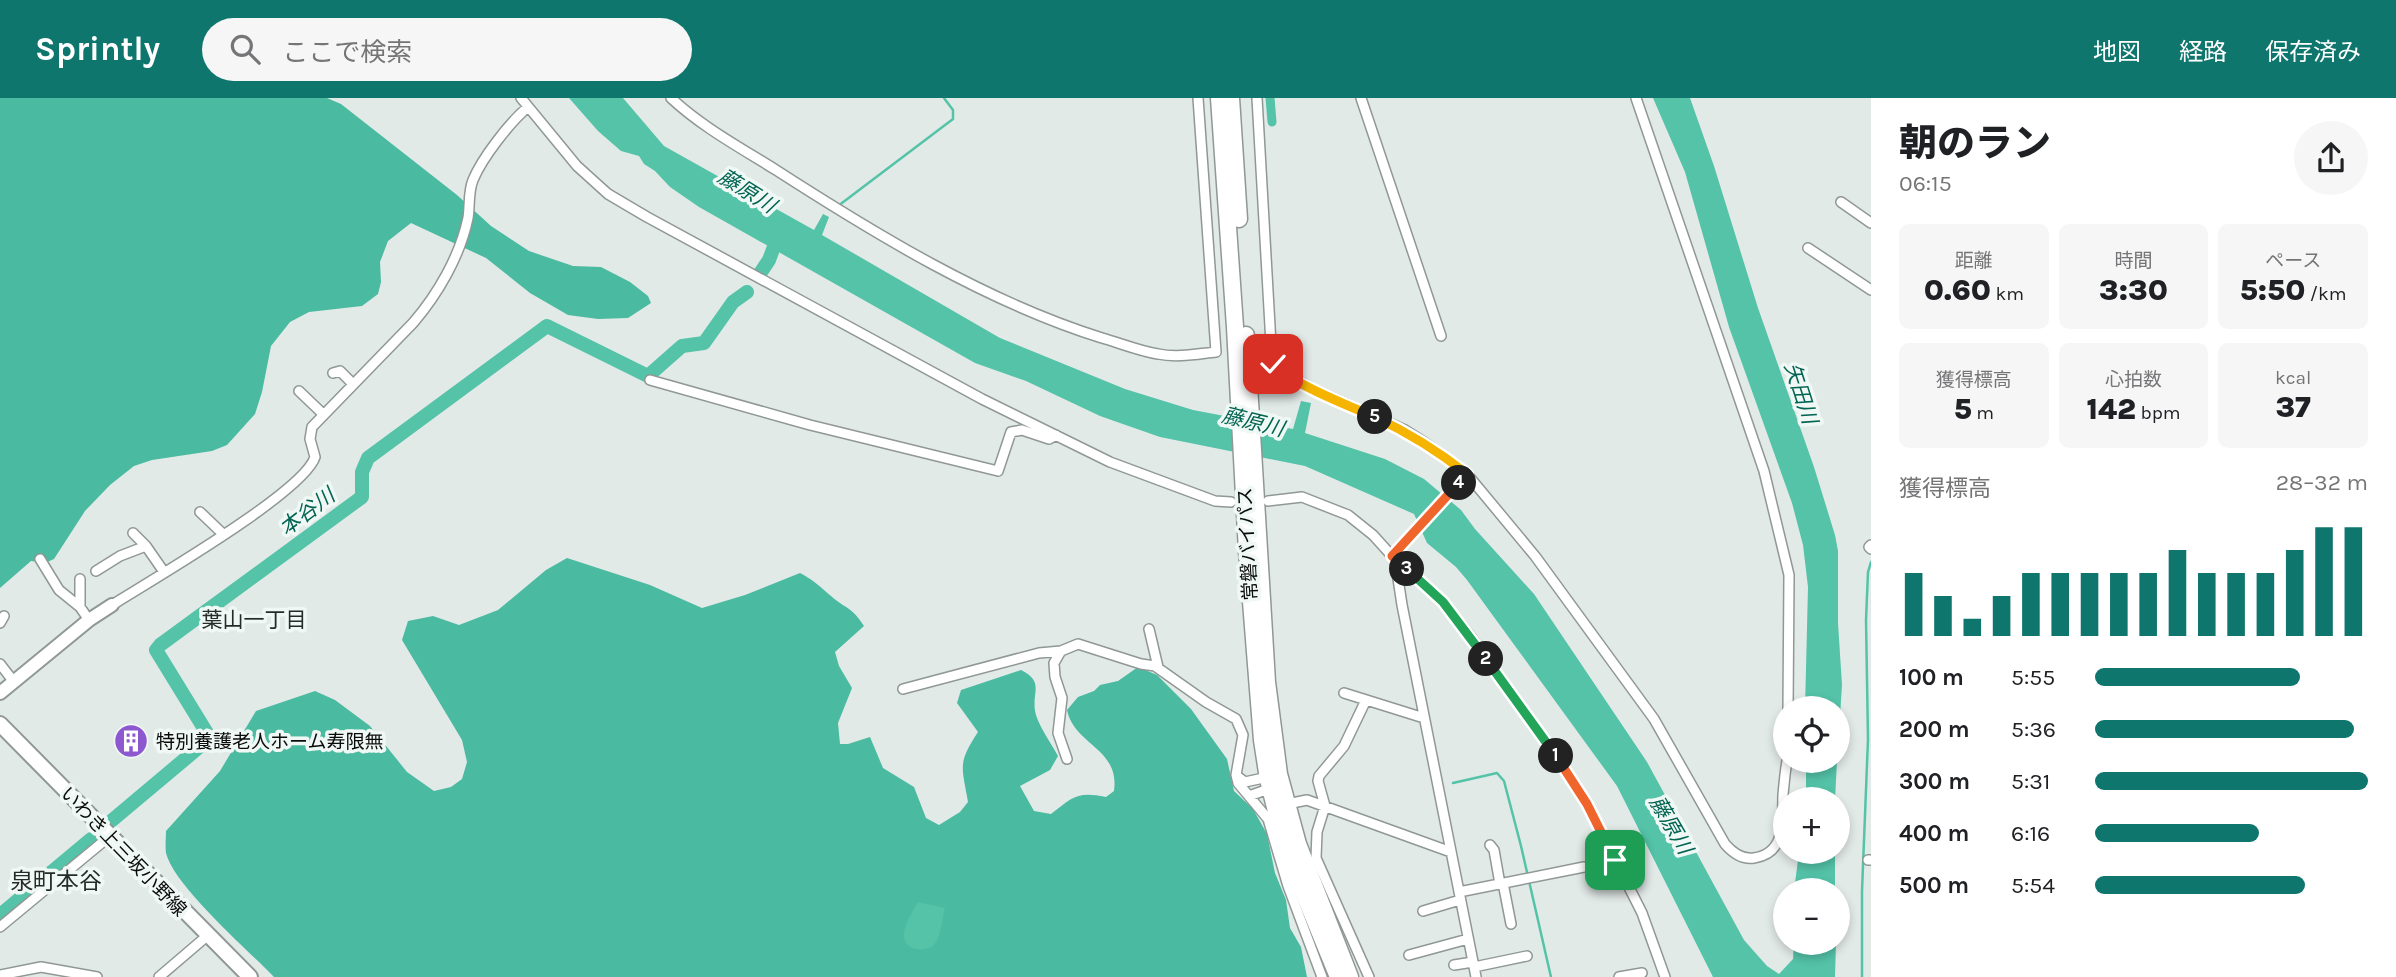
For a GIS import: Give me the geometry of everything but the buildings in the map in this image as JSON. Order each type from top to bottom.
[{"type":"highway","name":"常磐バイパス","points":[[1219,98],[1236,327],[1243,378]]},
{"type":"highway","name":"常磐バイパス","points":[[1231,98],[1257,703],[1268,777],[1285,848],[1338,977]]},
{"type":"highway","name":"常磐バイパス","points":[[1250,498],[1267,682],[1279,774],[1298,844],[1350,977]]},
{"type":"main road","name":"いわき上三坂小野線","points":[[0,724],[250,977]]},
{"type":"street","points":[[522,98],[578,166],[608,194],[970,393],[1111,462],[1215,501],[1302,497],[1338,510],[1359,523],[1393,558],[1429,587],[1471,637],[1570,777],[1601,829],[1642,913],[1665,977]]},
{"type":"street","points":[[671,98],[713,130],[803,187],[946,270],[1033,314],[1065,326],[1149,352],[1178,356],[1216,352],[1198,98]]},
{"type":"street","points":[[1257,98],[1273,364],[1315,390],[1415,436],[1467,474],[1535,556],[1654,719],[1726,844],[1738,855],[1753,858],[1771,851],[1781,838],[1786,773]]},
{"type":"street","points":[[1362,98],[1441,336]]},
{"type":"street","points":[[1636,98],[1770,497],[1788,575],[1788,696]]},
{"type":"street","points":[[0,693],[89,620],[257,512],[294,484],[313,464],[315,457],[310,433],[312,427],[413,323],[426,306],[455,260],[468,219],[474,177],[513,119],[528,107]]},
{"type":"street","points":[[1842,202],[1871,223]]},
{"type":"street","points":[[1808,248],[1871,290]]},
{"type":"street","points":[[333,373],[340,371],[353,384]]},
{"type":"street","points":[[650,380],[810,425],[998,471],[1011,432],[1022,430],[1049,439],[1056,435]]},
{"type":"street","points":[[299,391],[323,414]]},
{"type":"street","points":[[1467,474],[1393,558],[1476,977]]},
{"type":"street","points":[[250,501],[257,512]]},
{"type":"street","points":[[200,512],[223,534]]},
{"type":"street","points":[[133,533],[164,572]]},
{"type":"street","points":[[96,571],[120,556],[146,546]]},
{"type":"street","points":[[40,559],[59,590],[80,607],[89,620]]},
{"type":"street","points":[[80,579],[80,607]]},
{"type":"street","points":[[1149,629],[1158,667]]},
{"type":"street","points":[[903,689],[1039,653],[1061,651],[1078,644],[1158,667],[1206,702],[1236,719],[1244,735],[1236,775],[1238,783],[1268,819],[1288,886],[1322,977]]},
{"type":"street","points":[[1061,651],[1054,668],[1062,698],[1058,733],[1067,759]]},
{"type":"street","points":[[0,664],[14,682]]},
{"type":"street","points":[[1344,693],[1424,718]]},
{"type":"street","points":[[1366,700],[1344,746],[1319,776],[1325,806],[1317,832],[1316,858],[1369,977]]},
{"type":"street","points":[[1236,775],[1245,782],[1268,777]]},
{"type":"street","points":[[1249,796],[1263,791],[1272,795]]},
{"type":"street","points":[[1287,804],[1307,800],[1451,852]]},
{"type":"street","points":[[0,928],[110,836]]},
{"type":"street","points":[[1490,845],[1494,850],[1511,924]]},
{"type":"street","points":[[1423,911],[1502,883],[1584,867]]},
{"type":"street","points":[[159,977],[207,936]]},
{"type":"street","points":[[1409,955],[1468,939]]},
{"type":"street","points":[[1454,965],[1473,965],[1527,956]]},
{"type":"street","points":[[0,975],[41,967],[97,977]]},
{"type":"street","points":[[1619,977],[1642,973]]},
{"type":"shaded area","points":[[0,98],[327,98],[341,104],[457,195],[491,226],[529,251],[573,266],[601,267],[630,282],[648,296],[651,303],[628,318],[598,319],[568,315],[530,293],[486,258],[411,223],[388,241],[380,262],[381,282],[378,294],[362,306],[309,312],[290,322],[271,346],[255,414],[227,445],[212,451],[152,460],[134,466],[110,485],[85,511],[54,559],[45,563],[31,561],[0,588]]},
{"type":"shaded area","points":[[567,558],[650,585],[702,608],[745,595],[800,573],[813,581],[852,611],[864,626],[835,652],[839,666],[852,688],[838,723],[840,744],[870,737],[883,768],[914,787],[926,818],[939,825],[960,812],[968,802],[963,765],[967,751],[978,732],[957,703],[961,690],[1021,670],[1033,679],[1036,689],[1036,715],[1058,756],[1050,770],[1020,786],[1034,811],[1051,814],[1076,797],[1106,797],[1114,791],[1114,777],[1110,765],[1078,731],[1067,710],[1078,697],[1094,691],[1100,685],[1118,681],[1138,667],[1157,675],[1191,709],[1227,759],[1234,791],[1253,809],[1267,834],[1275,873],[1286,900],[1290,928],[1301,947],[1307,977],[274,977],[183,883],[166,853],[166,831],[220,771],[256,711],[315,691],[335,700],[370,726],[407,772],[434,791],[451,787],[462,779],[467,762],[462,740],[402,640],[408,621],[433,616],[459,625],[498,610],[546,570]]},
{"type":"water","name":"藤原川","points":[[569,98],[623,98],[664,146],[814,230],[823,214],[829,217],[822,235],[1000,338],[1125,389],[1193,410],[1293,429],[1301,401],[1311,403],[1305,433],[1385,459],[1424,479],[1461,510],[1534,594],[1647,762],[1744,940],[1767,966],[1779,974],[1793,959],[1793,955],[1836,955],[1835,977],[1713,977],[1617,786],[1467,580],[1427,543],[1414,514],[1305,466],[1160,437],[1100,416],[1026,381],[975,363],[699,207],[670,187],[644,164],[639,156],[621,151],[598,131]]},
{"type":"water","points":[[1653,98],[1690,98],[1758,308],[1814,467],[1838,551],[1841,696],[1805,696],[1808,587],[1803,545],[1792,503],[1729,327],[1685,172]]},
{"type":"water","points":[[1806,773],[1836,773],[1836,787],[1806,787]]},
{"type":"water","points":[[1797,864],[1835,864],[1835,878],[1796,878]]},
{"type":"water","points":[[918,902],[945,908],[938,939],[933,946],[925,949],[909,946],[904,935]]},
{"type":"waterway","points":[[838,206],[953,119],[953,110],[944,98]]},
{"type":"waterway","points":[[1270,98],[1272,122]]},
{"type":"waterway","name":"本谷川","points":[[761,272],[769,260],[778,236]]},
{"type":"waterway","name":"本谷川","points":[[110,822],[210,738],[156,650],[362,497],[362,472],[368,458],[547,326],[648,376],[682,346],[704,343],[733,302],[747,292]]},
{"type":"waterway","points":[[1862,977],[1862,891],[1868,739],[1866,620],[1868,572],[1871,562]]},
{"type":"waterway","points":[[1453,783],[1497,773],[1504,781],[1551,977]]},
{"type":"waterway","name":"本谷川","points":[[0,915],[91,839]]},
{"type":"place","name":"特別養護老人ホーム寿限無","points":[[131,741]]},
{"type":"district","name":"葉山一丁目","points":[[254,620]]},
{"type":"district","name":"泉町本谷","points":[[56,881]]},
{"type":"route","points":[[1273,364],[1315,390],[1405,430],[1467,474],[1392,556],[1429,587],[1471,637],[1570,777],[1601,829],[1615,860]]},
{"type":"water label","name":"矢田川","points":[[1801,393]]}]
